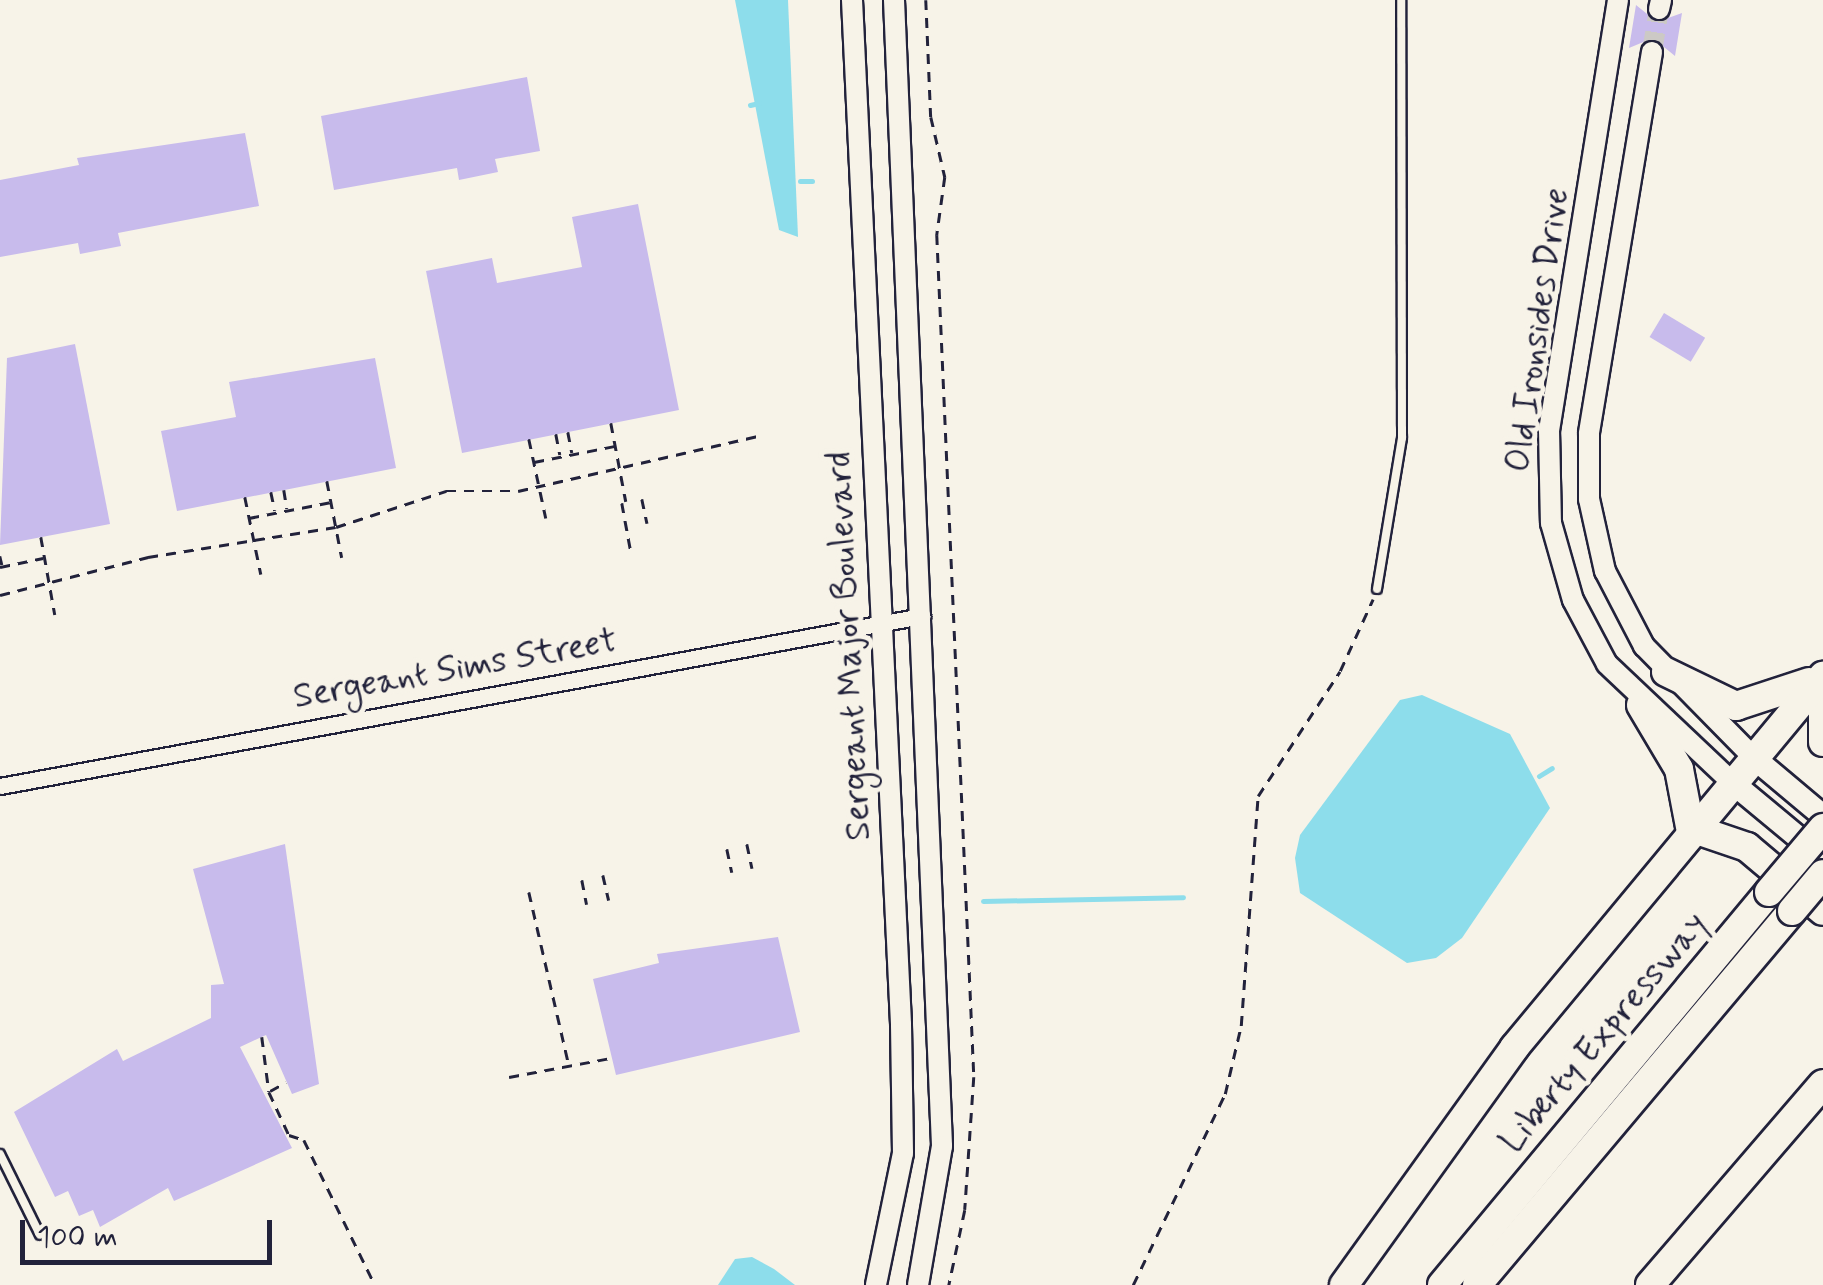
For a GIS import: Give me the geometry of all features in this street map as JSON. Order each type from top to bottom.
[{"type":"highway","points":[[1666,672],[1736,706],[1780,698],[1823,675]]},
{"type":"highway","points":[[1344,1285],[1503,1062],[1823,675]]},
{"type":"highway","points":[[1823,703],[1823,742]]},
{"type":"highway","points":[[1641,705],[1679,770],[1692,830]]},
{"type":"highway","name":"Liberty Expressway","points":[[1442,1285],[1823,828]]},
{"type":"highway","points":[[1692,830],[1747,847],[1823,911]]},
{"type":"highway","name":"Liberty Expressway","points":[[1477,1285],[1823,874]]},
{"type":"highway","points":[[1650,1285],[1823,1084]]},
{"type":"main road","points":[[1754,758],[1823,816]]},
{"type":"main road","points":[[1734,784],[1823,858]]},
{"type":"street","name":"Sergeant Major Boulevard","points":[[852,0],[904,1153],[876,1285]]},
{"type":"street","points":[[894,0],[942,1146],[918,1285]]},
{"type":"street","name":"Old Ironsides Drive","points":[[1618,0],[1549,430],[1548,502],[1573,600],[1641,705],[1734,784]]},
{"type":"street","name":"Old Ironsides Drive","points":[[1652,52],[1589,434],[1588,499],[1616,596],[1666,672],[1754,758]]},
{"type":"street","points":[[1588,204],[1626,211]]},
{"type":"street","name":"Sergeant Sims Street","points":[[0,786],[922,616]]},
{"type":"lane","points":[[1377,588],[1402,438],[1401,0]]},
{"type":"lane","points":[[0,1154],[40,1235]]},
{"type":"path","points":[[926,0],[931,117],[945,177],[937,235],[974,1078],[965,1210],[949,1285]]},
{"type":"path","points":[[611,423],[631,552]]},
{"type":"path","points":[[568,432],[572,454]]},
{"type":"path","points":[[556,434],[560,456]]},
{"type":"path","points":[[0,595],[336,527],[446,491],[539,487],[758,436]]},
{"type":"path","points":[[529,440],[546,518]]},
{"type":"path","points":[[534,462],[615,446]]},
{"type":"path","points":[[327,481],[342,558]]},
{"type":"path","points":[[284,490],[288,510]]},
{"type":"path","points":[[272,492],[276,512]]},
{"type":"path","points":[[245,497],[261,574]]},
{"type":"path","points":[[642,499],[647,523]]},
{"type":"path","points":[[249,518],[331,502]]},
{"type":"path","points":[[41,537],[55,615]]},
{"type":"path","points":[[0,556],[1,566],[45,558]]},
{"type":"path","points":[[1133,1285],[1225,1094],[1241,1026],[1258,796],[1340,671],[1377,588]]},
{"type":"path","points":[[747,844],[752,868]]},
{"type":"path","points":[[727,848],[732,872]]},
{"type":"path","points":[[604,876],[609,900]]},
{"type":"path","points":[[582,880],[587,904]]},
{"type":"path","points":[[529,892],[569,1066]]},
{"type":"path","points":[[262,1037],[269,1092],[289,1135],[304,1140],[376,1285]]},
{"type":"path","points":[[509,1077],[612,1058]]},
{"type":"path","points":[[269,1092],[286,1082]]},
{"type":"water","points":[[735,0],[788,0],[798,237],[779,230]]},
{"type":"water","points":[[1422,695],[1510,734],[1550,808],[1462,938],[1436,958],[1407,963],[1300,893],[1295,858],[1300,835],[1400,700]]},
{"type":"water","points":[[752,1257],[795,1285],[718,1285],[735,1259]]},
{"type":"building","points":[[1636,5],[1657,22],[1682,13],[1675,56],[1653,38],[1629,48]]},
{"type":"building","points":[[527,77],[540,151],[495,159],[498,172],[459,180],[457,168],[334,190],[321,116]]},
{"type":"building","points":[[245,133],[259,206],[118,233],[121,246],[80,254],[78,243],[0,257],[0,180],[79,165],[77,158]]},
{"type":"building","points":[[638,204],[679,410],[462,453],[426,271],[492,258],[497,283],[582,267],[572,217]]},
{"type":"building","points":[[1664,313],[1705,338],[1691,362],[1650,337]]},
{"type":"building","points":[[75,344],[110,524],[0,545],[7,358]]},
{"type":"building","points":[[375,358],[396,468],[177,511],[161,431],[236,417],[229,382]]},
{"type":"building","points":[[285,844],[319,1084],[292,1094],[266,1035],[240,1047],[292,1148],[174,1201],[168,1188],[100,1227],[93,1210],[79,1216],[68,1191],[55,1197],[14,1112],[117,1049],[123,1061],[211,1018],[211,985],[224,984],[193,869]]},
{"type":"building","points":[[778,937],[800,1032],[616,1075],[593,979],[659,963],[657,954]]},
{"type":"waterway","points":[[750,105],[759,103]]},
{"type":"waterway","points":[[800,181],[812,181]]},
{"type":"waterway","points":[[1539,776],[1552,768]]},
{"type":"waterway","points":[[983,901],[1183,897]]},
{"type":"tunnel","points":[[1652,52],[1659,9]]}]
